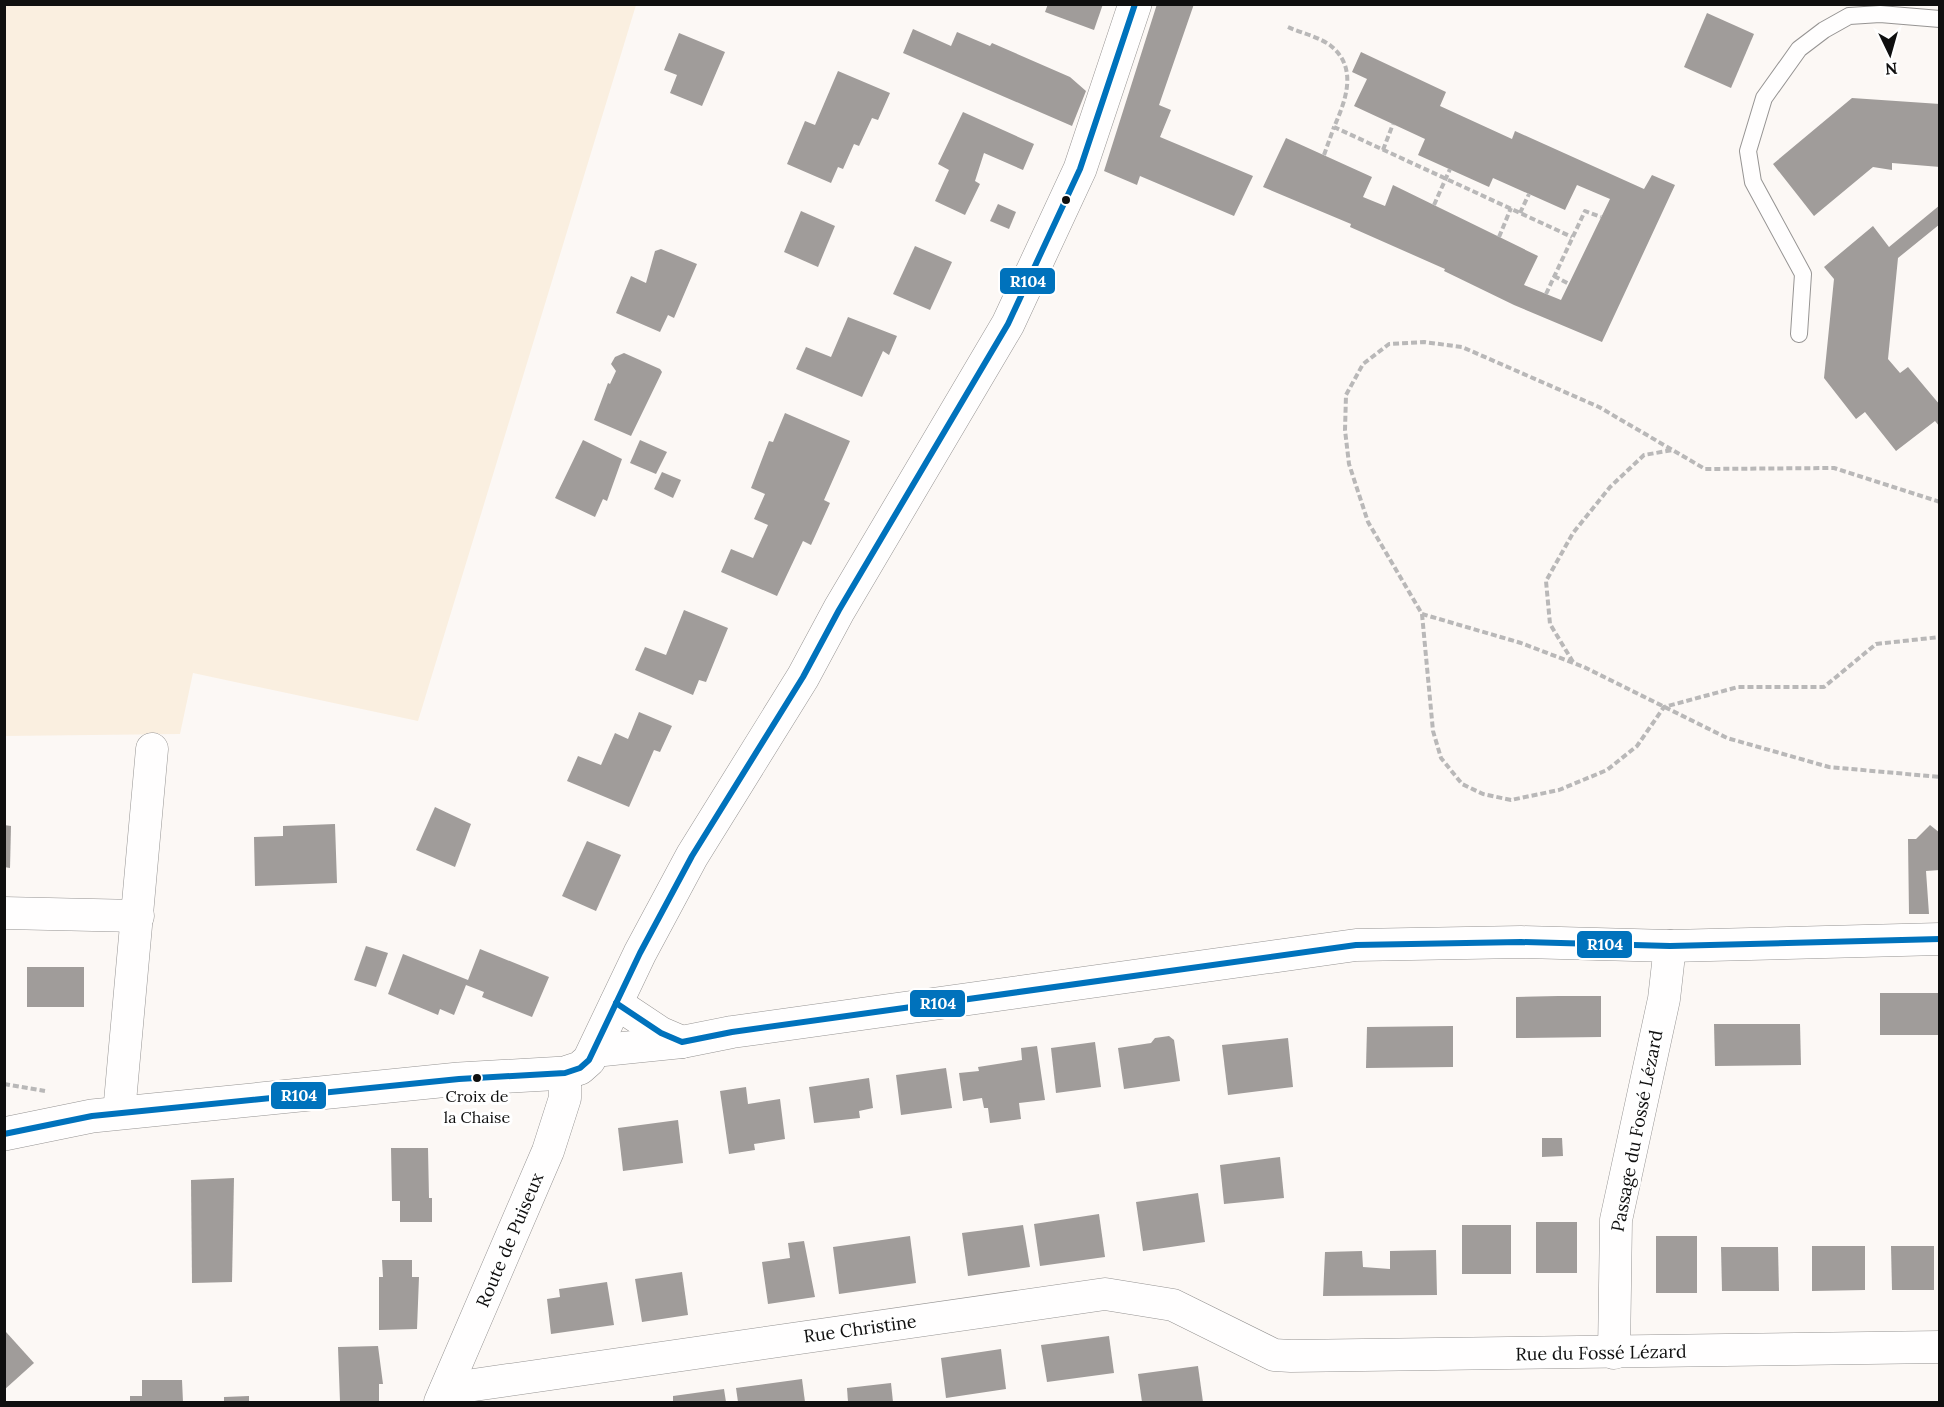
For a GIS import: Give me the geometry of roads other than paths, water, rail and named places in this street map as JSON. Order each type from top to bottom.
[{"type":"street","points":[[4,1134],[73,1118],[459,1079],[565,1073],[580,1068],[594,1051],[640,953],[692,856],[803,677],[839,610],[1008,324],[1080,169],[1135,4]]},
{"type":"street","points":[[119,1113],[152,749]]},
{"type":"street","points":[[4,913],[138,916]]},
{"type":"street","points":[[594,1051],[682,1042],[743,1030],[1356,945],[1521,942],[1670,946],[1940,939]]},
{"type":"street","name":"Passage du Fossé Lézard","points":[[1614,1353],[1616,1220],[1664,999],[1670,946]]},
{"type":"street","points":[[616,1003],[661,1033],[682,1042]]},
{"type":"street","name":"Route de Puiseux","points":[[443,1396],[548,1151],[565,1098],[565,1073]]},
{"type":"street","name":"Rue Christine","points":[[443,1396],[1105,1294],[1173,1305],[1278,1353]]},
{"type":"street","name":"Rue du Fossé Lézard","points":[[1278,1353],[1614,1353],[1940,1347]]},
{"type":"lane","points":[[1798,334],[1803,274],[1753,182],[1748,151],[1764,98],[1799,49],[1824,30],[1850,16],[1880,14],[1940,19]]},
{"type":"place","name":"Croix de la Chaise","points":[[477,1078]]}]
